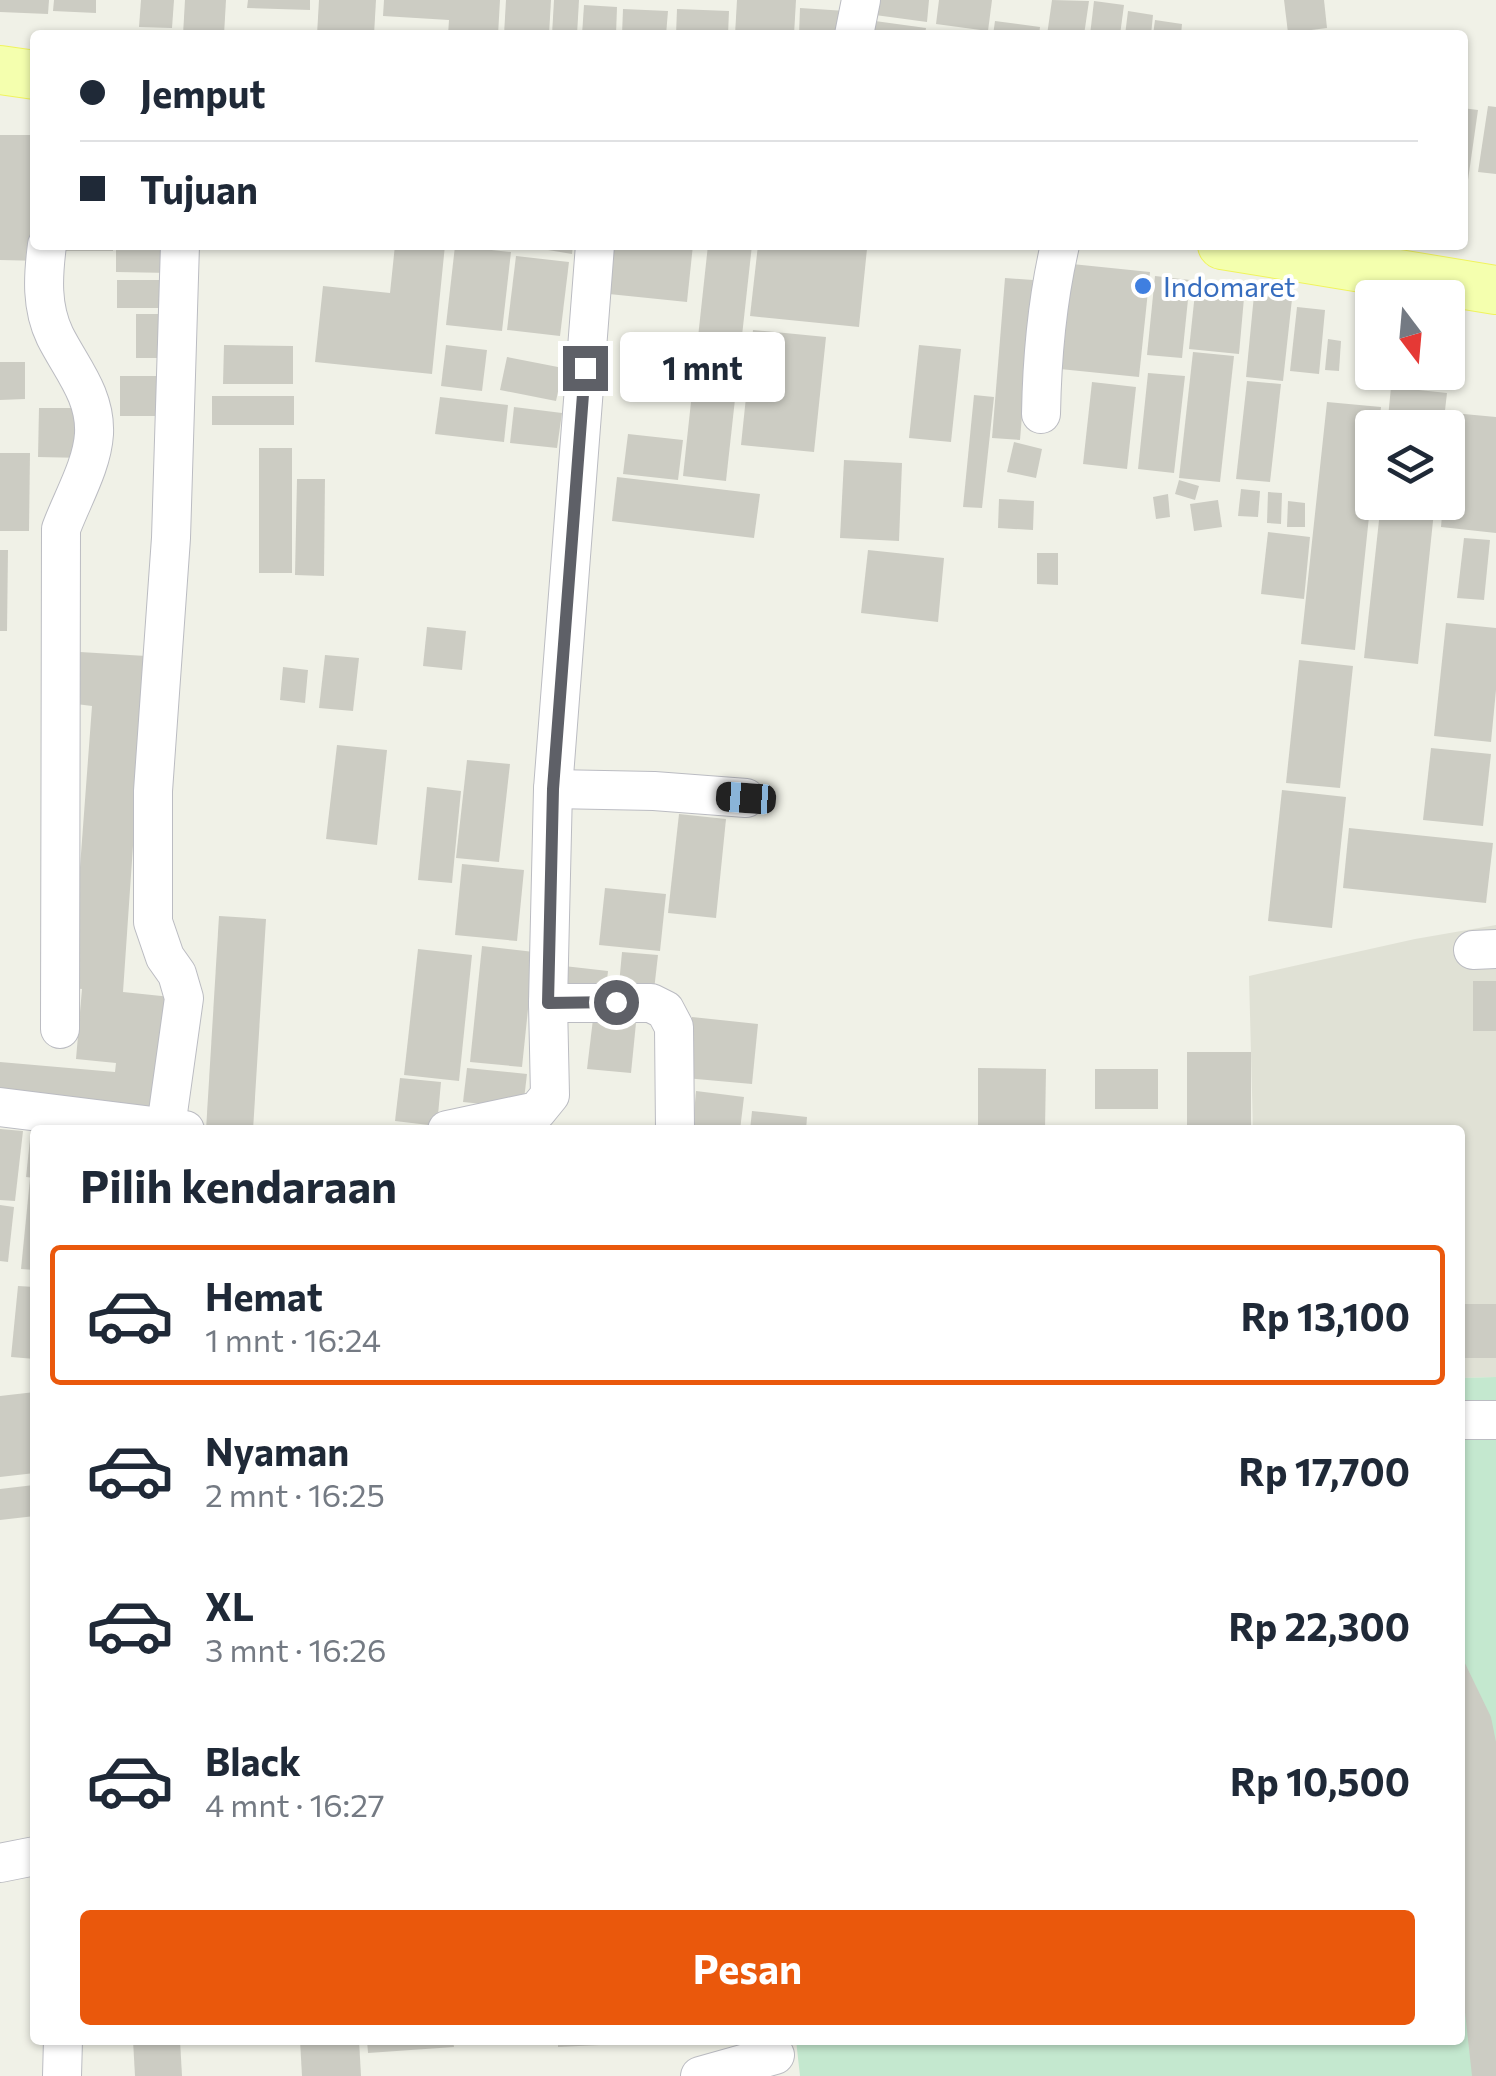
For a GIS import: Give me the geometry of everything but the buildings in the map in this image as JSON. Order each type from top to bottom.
[{"type":"main road","points":[[0,70],[30,73]]},
{"type":"main road","points":[[1252,250],[1496,290]]},
{"type":"street","points":[[855,30],[861,0]]},
{"type":"street","points":[[46,250],[45,307],[54,334],[90,399],[94,434],[61,529],[60,1029]]},
{"type":"street","points":[[175,1125],[184,998],[153,922],[153,791],[171,538],[180,250]]},
{"type":"street","points":[[471,1125],[537,1111],[550,1094],[553,789],[594,250]]},
{"type":"street","points":[[1041,414],[1048,305],[1059,250]]},
{"type":"street","points":[[553,789],[654,790],[746,798]]},
{"type":"street","points":[[548,1003],[651,1002],[665,1010],[674,1027],[675,1125]]},
{"type":"street","points":[[0,1107],[150,1125]]},
{"type":"street","points":[[1465,1420],[1496,1420]]},
{"type":"street","points":[[0,1863],[30,1857]]},
{"type":"street","points":[[62,2045],[62,2076]]},
{"type":"street","points":[[700,2076],[775,2057]]},
{"type":"shaded area","points":[[1496,925],[1496,1377],[1465,1378],[1465,1125],[1253,1125],[1249,976]]},
{"type":"green space","points":[[1496,1377],[1496,2076],[800,2076],[797,2045],[1465,2045],[1465,1378]]},
{"type":"place","name":"Indomaret","points":[[1143,286]]},
{"type":"route","points":[[585,368],[553,789],[548,1003],[616,1002]]}]
